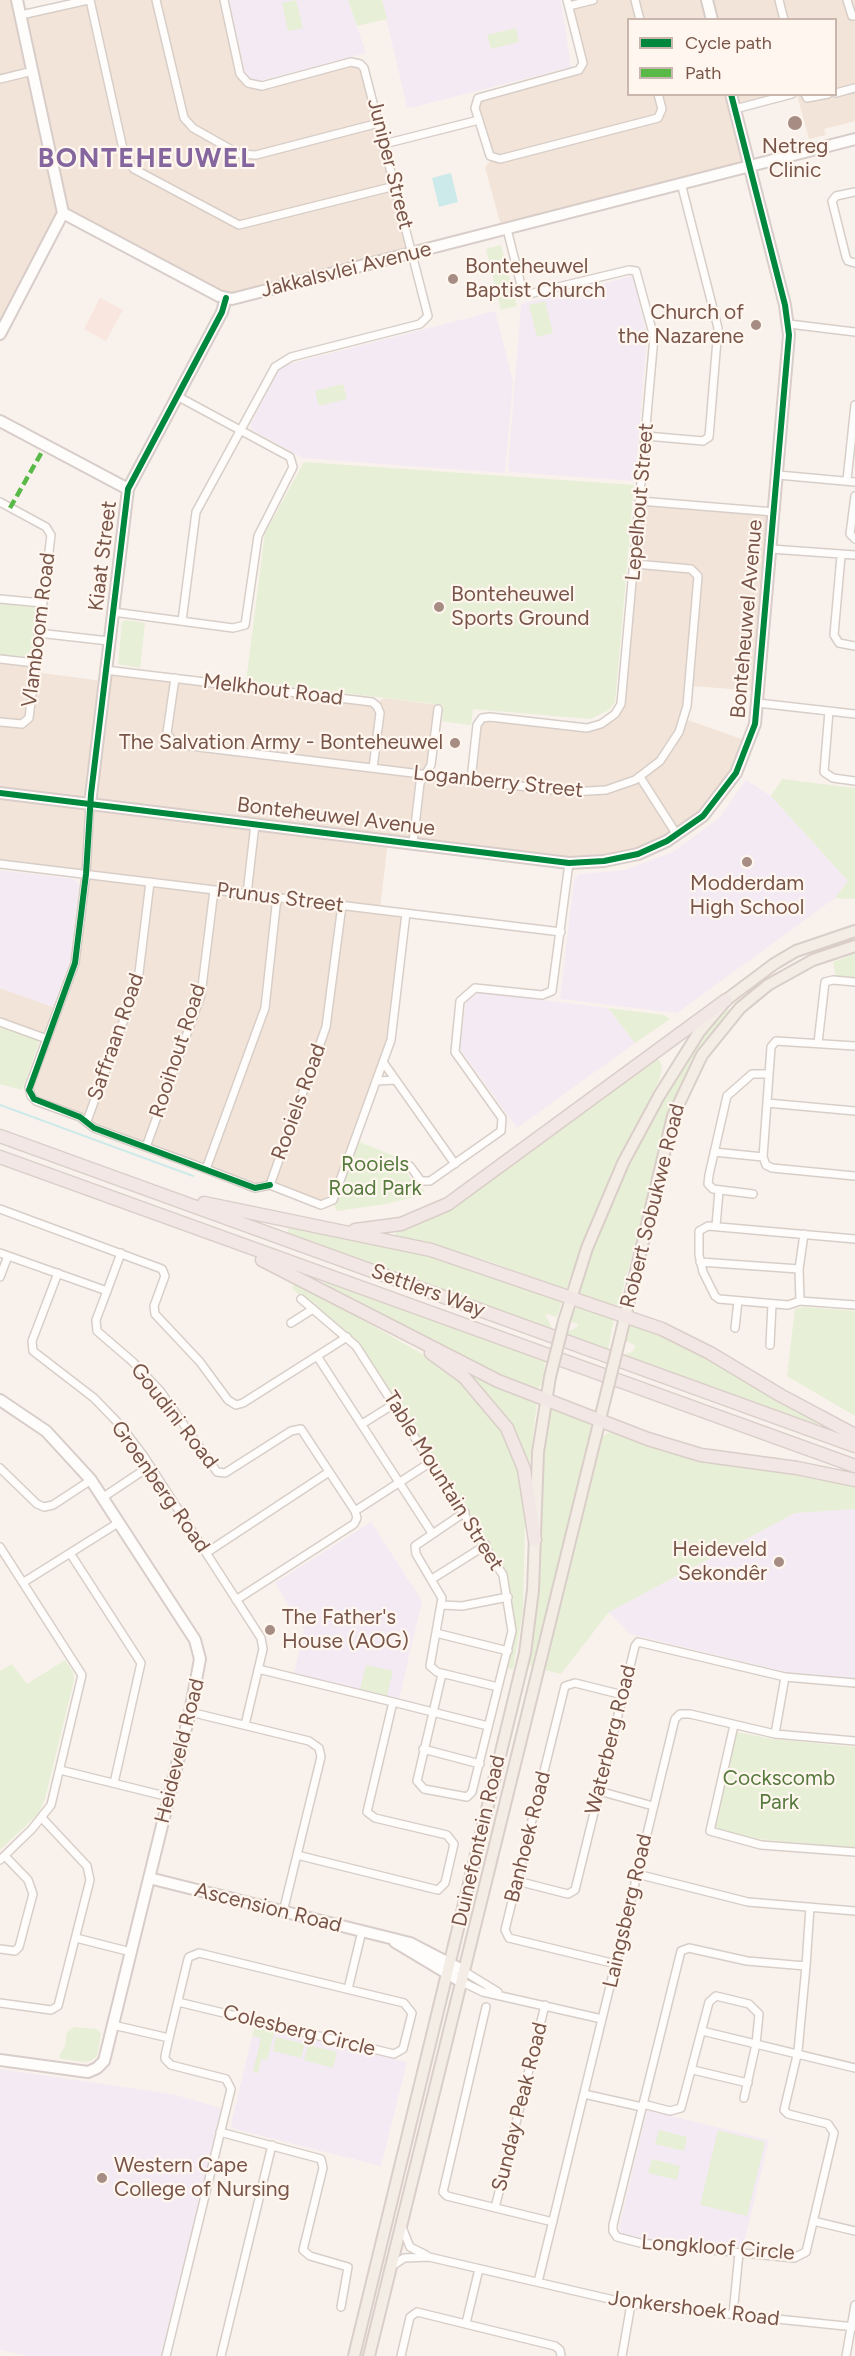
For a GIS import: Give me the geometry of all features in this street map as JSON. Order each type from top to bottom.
[{"type":"highway","points":[[327,1229],[388,1227],[427,1215],[448,1204],[726,1000]]},
{"type":"highway","name":"Settlers Way","points":[[0,1136],[855,1446]]},
{"type":"highway","name":"Settlers Way","points":[[0,1157],[855,1466]]},
{"type":"highway","points":[[159,1193],[431,1250],[571,1298],[695,1344],[780,1395],[855,1435]]},
{"type":"highway","points":[[202,1231],[285,1271],[410,1338],[498,1381],[599,1420],[701,1455],[797,1468],[855,1480]]},
{"type":"highway","points":[[410,1338],[464,1377],[507,1428],[525,1474],[535,1540]]},
{"type":"main road","name":"Robert Sobukwe Road","points":[[564,1321],[604,1205],[645,1121],[699,1032],[726,1000],[756,976],[796,951],[855,931]]},
{"type":"main road","name":"Robert Sobukwe Road","points":[[620,1338],[673,1116],[685,1085],[702,1055],[740,1008],[768,985],[813,960],[855,946]]},
{"type":"main road","name":"Duinefontein Road","points":[[354,2356],[525,1653],[532,1596],[537,1466],[549,1377],[564,1321]]},
{"type":"main road","name":"Duinefontein Road","points":[[369,2356],[620,1338]]},
{"type":"street","points":[[0,334],[63,213],[17,0]]},
{"type":"street","points":[[21,15],[89,0],[125,158],[134,169],[239,225],[395,186]]},
{"type":"street","points":[[156,0],[184,118],[193,128],[239,154],[256,155],[379,123]]},
{"type":"street","name":"Juniper Street","points":[[182,621],[196,512],[273,370],[283,360],[425,321],[428,313],[366,71],[357,63],[262,86],[245,81],[240,74],[224,0]]},
{"type":"street","points":[[593,0],[568,3],[583,63],[579,70],[480,96],[475,105],[488,154],[497,159],[658,118],[662,109],[659,96]]},
{"type":"street","points":[[635,0],[640,18]]},
{"type":"street","points":[[707,0],[712,18]]},
{"type":"street","points":[[779,0],[784,18]]},
{"type":"street","points":[[847,0],[849,9],[855,16]]},
{"type":"street","points":[[0,79],[33,71]]},
{"type":"street","points":[[837,93],[855,88]]},
{"type":"street","name":"Bonteheuwel Avenue","points":[[0,793],[569,863],[628,857],[657,846],[677,835],[711,808],[736,773],[750,744],[758,703],[789,324],[732,96]]},
{"type":"street","points":[[735,109],[784,96]]},
{"type":"street","points":[[384,144],[479,120]]},
{"type":"street","name":"Jakkalsvlei Avenue","points":[[226,298],[244,297],[855,140]]},
{"type":"street","points":[[646,436],[703,441],[709,437],[718,328],[681,183]]},
{"type":"street","points":[[855,192],[833,199],[846,257],[848,261],[855,263]]},
{"type":"street","points":[[63,213],[226,298]]},
{"type":"street","name":"Lepelhout Street","points":[[471,780],[477,725],[482,718],[581,728],[597,725],[615,714],[624,695],[654,337],[638,273],[629,270],[529,294],[521,286],[507,229]]},
{"type":"street","name":"Kiaat Street","points":[[90,804],[128,489],[222,312],[226,298]]},
{"type":"street","points":[[789,324],[855,332]]},
{"type":"street","points":[[112,612],[240,627],[248,618],[258,536],[294,464],[290,457],[177,396]]},
{"type":"street","points":[[777,475],[851,481],[855,405]]},
{"type":"street","points":[[0,422],[128,489]]},
{"type":"street","points":[[107,478],[121,479],[135,473]]},
{"type":"street","points":[[855,496],[850,534],[855,538]]},
{"type":"street","points":[[640,501],[774,512]]},
{"type":"street","name":"Vlamboom Road","points":[[0,502],[49,530],[28,721],[22,724],[0,722]]},
{"type":"street","points":[[771,549],[841,556],[855,555]]},
{"type":"street","points":[[841,556],[834,636],[839,643],[855,645]]},
{"type":"street","name":"Loganberry Street","points":[[175,678],[167,734],[174,744],[588,793],[616,788],[640,777],[670,748],[686,715],[699,579],[691,569],[635,564]]},
{"type":"street","points":[[0,598],[42,603]]},
{"type":"street","points":[[38,633],[109,641]]},
{"type":"street","points":[[0,659],[35,663]]},
{"type":"street","name":"Melkhout Road","points":[[105,670],[372,702],[380,713],[373,768]]},
{"type":"street","points":[[758,703],[855,714]]},
{"type":"street","points":[[413,843],[424,774],[431,765],[438,709]]},
{"type":"street","points":[[830,711],[824,772],[833,778],[855,781]]},
{"type":"street","points":[[640,777],[677,835]]},
{"type":"street","name":"Saffraan Road","points":[[90,804],[86,874],[75,963],[29,1087],[31,1096],[87,1120],[94,1128],[146,1147]]},
{"type":"street","points":[[247,894],[255,824]]},
{"type":"street","points":[[410,1166],[421,1181],[428,1182],[501,1131],[503,1124],[455,1054],[461,999],[472,990],[479,988],[542,995],[550,993],[554,986],[569,863]]},
{"type":"street","name":"Prunus Street","points":[[0,864],[561,932]]},
{"type":"street","name":"Saffraan Road","points":[[87,1120],[138,981],[150,882]]},
{"type":"street","name":"Rooihout Road","points":[[214,890],[201,995],[146,1147],[255,1188],[270,1185]]},
{"type":"street","points":[[206,1170],[264,1010],[277,897]]},
{"type":"street","name":"Rooiels Road","points":[[342,905],[327,1023],[270,1185],[321,1205],[331,1202],[391,1040],[406,913]]},
{"type":"street","points":[[818,1043],[825,982],[832,980],[855,982]]},
{"type":"street","points":[[0,1022],[47,1039]]},
{"type":"street","points":[[855,1046],[776,1041],[771,1047],[763,1157],[766,1165],[772,1168],[855,1176]]},
{"type":"street","points":[[383,1062],[455,1164]]},
{"type":"street","points":[[753,1194],[713,1190],[708,1184],[728,1096],[752,1074],[769,1074]]},
{"type":"street","points":[[376,1081],[396,1080]]},
{"type":"street","points":[[767,1103],[855,1111]]},
{"type":"street","points":[[714,1152],[763,1157]]},
{"type":"street","points":[[716,1226],[719,1191]]},
{"type":"street","points":[[0,1209],[121,1253],[164,1272],[154,1306],[155,1314],[200,1362],[232,1403],[243,1403],[347,1337]]},
{"type":"street","points":[[855,1239],[716,1226],[702,1227],[699,1231],[700,1262],[716,1298],[788,1305],[800,1301],[855,1305]]},
{"type":"street","points":[[800,1301],[799,1269],[804,1234]]},
{"type":"street","points":[[0,1277],[4,1254],[107,1291],[121,1253]]},
{"type":"street","points":[[700,1262],[799,1269]]},
{"type":"street","name":"Groenberg Road","points":[[58,1273],[32,1341],[33,1351],[94,1398],[121,1426],[150,1466],[262,1642],[245,1725]]},
{"type":"street","name":"Goudini Road","points":[[107,1291],[96,1320],[97,1331],[133,1362],[165,1396],[217,1472],[225,1473],[298,1429],[305,1434],[355,1511]]},
{"type":"street","name":"Table Mountain Street","points":[[301,1299],[347,1337],[394,1404],[501,1568],[508,1597],[512,1631],[472,1792],[467,1797],[424,1789],[418,1784],[417,1774],[423,1749]]},
{"type":"street","points":[[735,1328],[738,1301]]},
{"type":"street","points":[[770,1345],[772,1304]]},
{"type":"street","points":[[291,1323],[313,1309]]},
{"type":"street","points":[[317,1356],[432,1533]]},
{"type":"street","name":"Heideveld Road","points":[[0,1400],[46,1431],[90,1480],[198,1646],[200,1667],[104,2061],[91,2071],[0,2060]]},
{"type":"street","points":[[362,1425],[394,1404]]},
{"type":"street","points":[[236,1600],[354,1524],[357,1518],[355,1511],[431,1462]]},
{"type":"street","points":[[102,1498],[150,1466]]},
{"type":"street","points":[[0,1468],[37,1504],[44,1507],[53,1505],[90,1480]]},
{"type":"street","points":[[206,1553],[329,1472]]},
{"type":"street","points":[[465,1512],[417,1542],[415,1549],[440,1591],[442,1605],[430,1666],[433,1671],[442,1674],[498,1687]]},
{"type":"street","points":[[24,1582],[118,1523]]},
{"type":"street","points":[[432,1579],[486,1545]]},
{"type":"street","points":[[0,1547],[81,1671],[81,1684],[54,1799],[42,1818],[2,1858],[28,1880],[33,1894],[20,1947],[15,1951],[0,1949]]},
{"type":"street","points":[[70,1553],[141,1663],[114,1783]]},
{"type":"street","points":[[442,1605],[462,1606],[508,1597]]},
{"type":"street","points":[[436,1633],[508,1651]]},
{"type":"street","name":"Waterberg Road","points":[[517,1881],[568,1894],[574,1892],[635,1646],[641,1642],[785,1677],[855,1683]]},
{"type":"street","points":[[258,1670],[489,1726]]},
{"type":"street","points":[[442,1674],[423,1749],[480,1764]]},
{"type":"street","points":[[775,1734],[785,1677]]},
{"type":"street","name":"Banhoek Road","points":[[616,1964],[507,1937],[505,1930],[565,1686],[575,1683],[623,1695]]},
{"type":"street","points":[[297,1856],[436,1890],[444,1885],[454,1846],[452,1838],[375,1818],[367,1812],[393,1702]]},
{"type":"street","points":[[190,1712],[312,1742],[321,1751],[283,1912]]},
{"type":"street","name":"Laingsberg Road","points":[[538,2282],[653,1806],[677,1716],[690,1714],[775,1734],[855,1741]]},
{"type":"street","points":[[734,1725],[709,1824],[710,1831],[761,1845],[855,1852]]},
{"type":"street","points":[[60,1770],[169,1797]]},
{"type":"street","points":[[599,1791],[653,1806]]},
{"type":"street","points":[[0,2003],[57,2008],[90,1880],[90,1871],[42,1818]]},
{"type":"street","points":[[637,1875],[748,1902],[855,1911]]},
{"type":"street","name":"Ascension Road","points":[[149,1878],[415,1944],[451,1962],[461,1976]]},
{"type":"street","name":"Longkloof Circle","points":[[806,1966],[747,1961],[689,1948],[683,1950],[613,2225],[614,2234],[620,2238],[640,2243],[739,2253],[800,2257],[807,2249],[834,2131],[828,2124],[785,2112],[798,2054],[806,1966],[810,1907]]},
{"type":"street","points":[[348,1989],[362,1931]]},
{"type":"street","name":"Ascension Road","points":[[387,1937],[448,1974],[461,1976]]},
{"type":"street","points":[[76,1938],[131,1952]]},
{"type":"street","name":"Colesberg Circle","points":[[192,1953],[348,1989],[404,2002],[410,2006],[411,2015],[401,2052],[392,2054],[178,2002],[188,1959],[192,1953]]},
{"type":"street","points":[[461,1976],[506,1996]]},
{"type":"street","points":[[461,1976],[483,1992],[602,2019]]},
{"type":"street","points":[[584,2094],[670,2111],[681,2108],[693,2070],[709,2002],[719,1996],[749,2004],[757,2010],[756,2044],[744,2098]]},
{"type":"street","points":[[166,2356],[230,2084],[226,2079],[168,2063],[165,2056],[178,2002]]},
{"type":"street","name":"Sunday Peak Road","points":[[495,2208],[545,2005]]},
{"type":"street","points":[[486,2007],[442,2190],[447,2196],[553,2222]]},
{"type":"street","points":[[113,2025],[169,2038]]},
{"type":"street","points":[[702,2031],[855,2068]]},
{"type":"street","points":[[693,2070],[748,2083]]},
{"type":"street","points":[[220,2132],[316,2156],[322,2162],[303,2250],[309,2256],[348,2267],[341,2307]]},
{"type":"street","points":[[221,2356],[272,2145]]},
{"type":"street","points":[[813,2221],[855,2231]]},
{"type":"street","name":"Jonkershoek Road","points":[[401,2225],[410,2247],[429,2257],[631,2304],[852,2326]]},
{"type":"street","points":[[733,2314],[739,2253]]},
{"type":"street","name":"Jonkershoek Road","points":[[390,2267],[404,2258],[429,2257]]},
{"type":"street","points":[[466,2323],[479,2269]]},
{"type":"street","points":[[622,2356],[631,2304]]},
{"type":"street","points":[[846,2356],[855,2305]]},
{"type":"street","points":[[401,2356],[410,2317],[414,2313],[466,2323],[555,2346],[560,2350],[561,2356]]},
{"type":"shaded area","points":[[0,0],[17,0],[20,15],[90,0],[224,0],[242,77],[258,86],[351,62],[360,64],[413,253],[229,298],[64,212],[0,333]]},
{"type":"shaded area","points":[[229,0],[348,0],[366,53],[256,82],[246,76]]},
{"type":"shaded area","points":[[382,0],[561,0],[571,67],[407,107]]},
{"type":"shaded area","points":[[566,0],[855,0],[855,121],[824,129],[826,135],[809,139],[797,96],[837,96],[837,18],[627,18],[627,96],[790,96],[735,110],[749,167],[502,230],[485,167],[492,159],[475,102],[579,70],[582,63]]},
{"type":"shaded area","points":[[633,276],[647,335],[635,481],[510,472],[508,468],[521,304]]},
{"type":"shaded area","points":[[100,298],[123,310],[106,341],[84,329]]},
{"type":"shaded area","points":[[495,311],[513,381],[505,473],[303,458],[252,430],[250,425],[278,371],[285,365]]},
{"type":"shaded area","points":[[641,502],[773,512],[758,691],[691,686],[685,719],[750,742],[719,797],[665,842],[601,861],[388,840],[380,909],[406,912],[391,1040],[332,1200],[326,1204],[270,1185],[260,1188],[91,1125],[36,1100],[29,1093],[47,1039],[0,1022],[0,988],[58,1009],[75,963],[86,874],[0,864],[0,659],[34,663],[34,672],[103,681],[105,669],[376,704],[384,698],[439,705],[431,774],[471,780],[478,725],[483,718],[593,726],[619,710]]},
{"type":"shaded area","points":[[746,780],[771,796],[848,881],[835,898],[677,1013],[560,999],[574,879],[579,874],[625,870],[673,852],[719,818]]},
{"type":"shaded area","points":[[0,870],[74,879],[79,884],[70,959],[53,1007],[0,988]]},
{"type":"shaded area","points":[[478,992],[608,1008],[635,1043],[517,1128],[460,1049],[466,1002]]},
{"type":"shaded area","name":"Heideveld Sekondêr","points":[[855,1509],[855,1678],[786,1672],[630,1634],[609,1612],[795,1513]]},
{"type":"shaded area","points":[[371,1522],[422,1601],[399,1699],[294,1673],[304,1630],[275,1583]]},
{"type":"shaded area","points":[[255,2025],[407,2062],[381,2166],[234,2129],[231,2124]]},
{"type":"shaded area","name":"Western Cape College of Nursing","points":[[0,2069],[172,2094],[221,2108],[161,2356],[29,2356],[0,2350]]},
{"type":"shaded area","points":[[647,2110],[769,2140],[743,2247],[641,2238],[622,2234],[619,2228]]},
{"type":"green space","points":[[296,0],[303,28],[288,31],[282,3]]},
{"type":"green space","points":[[348,0],[382,0],[387,19],[357,26]]},
{"type":"green space","points":[[516,28],[519,42],[491,49],[487,35]]},
{"type":"green space","points":[[501,245],[517,306],[501,310],[486,249]]},
{"type":"green space","points":[[545,301],[553,333],[537,337],[529,305]]},
{"type":"green space","points":[[343,384],[347,399],[319,406],[315,391]]},
{"type":"green space","name":"Bonteheuwel Sports Ground","points":[[304,462],[634,485],[615,702],[609,710],[590,719],[473,709],[471,725],[442,721],[443,705],[246,681],[265,533]]},
{"type":"green space","points":[[0,601],[38,608],[34,654],[30,658],[0,656]]},
{"type":"green space","points":[[125,620],[145,623],[140,668],[118,664],[122,622]]},
{"type":"green space","points":[[782,779],[855,788],[855,899],[835,898],[848,881],[771,796]]},
{"type":"green space","points":[[855,954],[855,979],[836,977],[833,962]]},
{"type":"green space","points":[[728,1007],[731,1012],[693,1063],[676,1099],[618,1306],[577,1294],[590,1252],[623,1174],[657,1107],[701,1039]]},
{"type":"green space","points":[[608,1008],[664,1015],[670,1019],[635,1043]]},
{"type":"green space","points":[[0,1025],[36,1039],[39,1043],[22,1090],[0,1084]]},
{"type":"green space","points":[[656,1059],[660,1061],[662,1068],[659,1081],[613,1168],[566,1289],[482,1259],[395,1236],[397,1230],[492,1178]]},
{"type":"green space","name":"Rooiels Road Park","points":[[357,1141],[399,1158],[408,1170],[410,1178],[414,1178],[425,1191],[414,1197],[386,1204],[337,1211],[334,1205]]},
{"type":"green space","points":[[289,1226],[432,1255],[562,1301],[557,1317],[547,1314],[546,1316],[553,1330],[287,1234]]},
{"type":"green space","points":[[327,1280],[546,1360],[541,1386],[535,1389],[486,1368],[325,1284]]},
{"type":"green space","points":[[296,1282],[438,1363],[455,1375],[499,1424],[517,1465],[525,1519],[523,1611],[513,1669],[505,1668],[514,1620],[502,1567],[358,1343],[302,1298],[292,1288]]},
{"type":"green space","points":[[804,1307],[855,1311],[855,1416],[787,1376],[795,1309]]},
{"type":"green space","points":[[577,1308],[586,1308],[614,1319],[608,1350],[564,1334],[577,1327],[578,1324],[568,1321],[572,1311]]},
{"type":"green space","points":[[630,1323],[671,1337],[819,1423],[818,1425],[623,1355],[632,1352],[636,1346],[626,1341]]},
{"type":"green space","points":[[463,1369],[537,1402],[529,1468],[500,1412]]},
{"type":"green space","points":[[553,1408],[588,1422],[592,1428],[532,1666],[526,1665],[538,1592],[540,1474],[549,1409]]},
{"type":"green space","points":[[612,1431],[855,1483],[855,1509],[795,1513],[609,1612],[561,1674],[545,1670],[603,1436]]},
{"type":"green space","points":[[65,1660],[73,1672],[74,1680],[45,1799],[38,1814],[0,1850],[0,1671],[12,1664],[27,1684]]},
{"type":"green space","points":[[366,1665],[393,1671],[387,1696],[360,1689]]},
{"type":"green space","name":"Cockscomb Park","points":[[737,1732],[772,1739],[855,1747],[855,1848],[758,1839],[717,1829],[714,1823]]},
{"type":"green space","points":[[255,2025],[275,2030],[267,2060],[261,2059],[258,2073],[253,2072],[261,2038],[252,2036]]},
{"type":"green space","points":[[74,2027],[96,2029],[101,2033],[97,2056],[92,2060],[86,2062],[61,2059],[59,2056],[65,2046],[67,2032]]},
{"type":"green space","points":[[276,2037],[305,2044],[301,2058],[273,2051]]},
{"type":"green space","points":[[308,2045],[337,2052],[333,2068],[304,2060]]},
{"type":"green space","points":[[659,2130],[687,2137],[684,2151],[655,2144]]},
{"type":"green space","points":[[718,2130],[765,2142],[747,2216],[700,2205]]},
{"type":"green space","points":[[652,2159],[680,2166],[677,2180],[648,2173]]},
{"type":"water","points":[[451,173],[458,202],[439,207],[432,178]]},
{"type":"waterway","points":[[0,1105],[193,1176]]},
{"type":"marked path","points":[[10,508],[43,450]]},
{"type":"cycle path","points":[[0,793],[569,863],[604,861],[638,854],[667,841],[703,816],[736,773],[755,724],[789,335],[785,305],[732,96]]},
{"type":"cycle path","points":[[226,298],[222,312],[128,489],[91,794],[86,874],[75,963],[29,1090],[34,1099],[80,1117],[94,1128],[255,1188],[270,1185]]},
{"type":"place","name":"Netreg Clinic","points":[[795,123]]},
{"type":"place","name":"Bonteheuwel Baptist Church","points":[[453,279]]},
{"type":"place","name":"Church of the Nazarene","points":[[756,325]]},
{"type":"place","name":"Bonteheuwel Sports Ground","points":[[439,607]]},
{"type":"place","name":"The Salvation Army - Bonteheuwel","points":[[455,743]]},
{"type":"place","name":"Modderdam High School","points":[[747,862]]},
{"type":"place","name":"Heideveld Sekondêr","points":[[779,1562]]},
{"type":"place","name":"The Father's House (AOG)","points":[[270,1630]]},
{"type":"place","name":"Western Cape College of Nursing","points":[[102,2178]]},
{"type":"district","name":"BONTEHEUWEL","points":[[147,159]]}]
